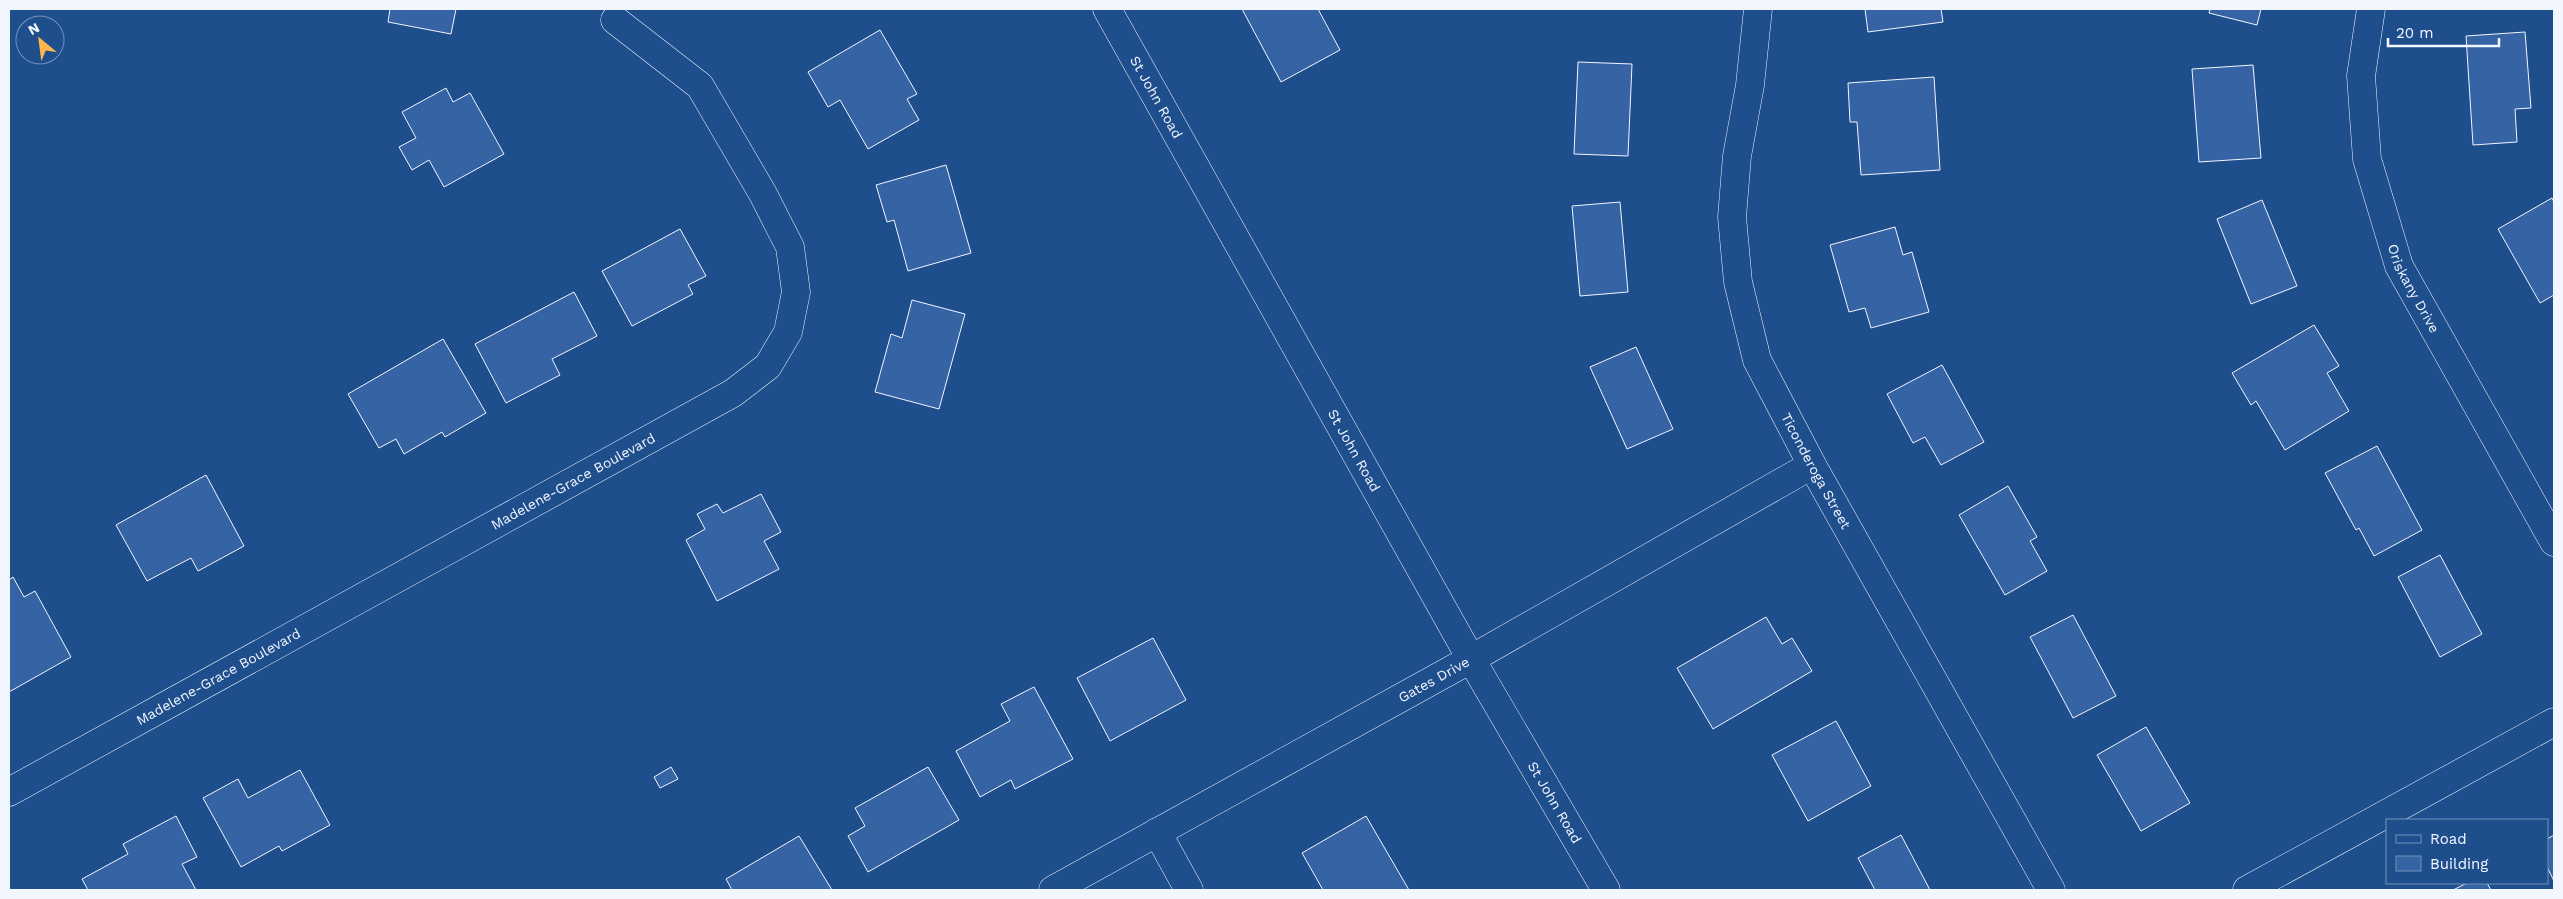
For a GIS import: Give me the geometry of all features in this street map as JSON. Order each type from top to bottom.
[{"type":"street","name":"St John Road","points":[[1107,9],[1472,659],[1606,890]]},
{"type":"street","name":"Ticonderoga Street","points":[[1758,9],[1750,84],[1737,156],[1732,217],[1738,282],[1757,360],[1812,465],[2051,890]]},
{"type":"street","name":"Oriskany Drive","points":[[2371,9],[2361,76],[2366,159],[2399,266],[2554,542]]},
{"type":"street","name":"Madelene-Grace Boulevard","points":[[9,792],[733,393],[768,366],[788,332],[796,292],[790,247],[763,194],[700,86],[615,20]]},
{"type":"street","name":"Gates Drive","points":[[1052,890],[1472,659],[1812,465]]},
{"type":"street","points":[[2246,890],[2554,722]]},
{"type":"street","points":[[1157,832],[1189,890]]},
{"type":"building","points":[[390,9],[456,9],[451,34],[388,22]]},
{"type":"building","points":[[1242,9],[1318,9],[1340,50],[1281,82]]},
{"type":"building","points":[[1865,9],[1941,9],[1943,22],[1868,32]]},
{"type":"building","points":[[2210,9],[2261,9],[2257,25],[2209,13]]},
{"type":"building","points":[[880,30],[917,94],[907,99],[919,120],[868,149],[840,100],[828,107],[808,72]]},
{"type":"building","points":[[2525,32],[2531,108],[2515,109],[2517,142],[2473,145],[2466,36]]},
{"type":"building","points":[[1578,62],[1632,64],[1628,156],[1574,154]]},
{"type":"building","points":[[2253,65],[2261,158],[2199,162],[2192,69]]},
{"type":"building","points":[[1934,77],[1940,170],[1861,175],[1857,122],[1850,122],[1848,83]]},
{"type":"building","points":[[446,88],[453,102],[470,93],[504,154],[444,187],[429,160],[412,170],[399,147],[416,138],[402,112]]},
{"type":"building","points":[[946,165],[971,253],[908,271],[894,220],[887,222],[876,185]]},
{"type":"building","points":[[2552,198],[2554,202],[2554,295],[2540,303],[2498,229]]},
{"type":"building","points":[[2262,200],[2297,286],[2251,304],[2217,219]]},
{"type":"building","points":[[1620,202],[1628,292],[1580,296],[1572,206]]},
{"type":"building","points":[[1895,227],[1903,255],[1912,252],[1929,312],[1871,328],[1865,308],[1849,312],[1830,245]]},
{"type":"building","points":[[680,229],[706,276],[688,285],[693,294],[632,326],[602,271]]},
{"type":"building","points":[[574,292],[597,336],[552,359],[560,375],[506,403],[475,344]]},
{"type":"building","points":[[912,300],[965,314],[939,409],[875,392],[891,334],[902,338]]},
{"type":"building","points":[[2314,325],[2339,366],[2327,373],[2349,411],[2285,450],[2256,401],[2251,405],[2232,373]]},
{"type":"building","points":[[443,339],[486,413],[445,437],[442,432],[404,454],[396,439],[379,448],[348,394]]},
{"type":"building","points":[[1636,347],[1673,429],[1627,449],[1590,367]]},
{"type":"building","points":[[1942,365],[1984,442],[1941,465],[1925,437],[1913,443],[1887,394]]},
{"type":"building","points":[[2377,446],[2422,530],[2374,556],[2359,528],[2356,530],[2325,473]]},
{"type":"building","points":[[206,475],[244,546],[198,571],[191,558],[147,581],[116,525]]},
{"type":"building","points":[[2008,486],[2037,537],[2030,541],[2047,571],[2005,595],[1959,515]]},
{"type":"building","points":[[761,494],[781,532],[764,541],[779,569],[717,601],[686,540],[705,529],[697,514],[717,504],[723,513]]},
{"type":"building","points":[[2440,555],[2482,634],[2440,657],[2398,577]]},
{"type":"building","points":[[13,577],[24,597],[35,591],[71,657],[9,692],[9,580]]},
{"type":"building","points":[[2073,615],[2116,696],[2073,718],[2030,637]]},
{"type":"building","points":[[1766,617],[1782,644],[1792,638],[1812,671],[1713,729],[1677,668]]},
{"type":"building","points":[[1153,638],[1186,700],[1110,741],[1077,678]]},
{"type":"building","points":[[1034,687],[1073,759],[1015,789],[1011,780],[980,797],[956,751],[1010,721],[1001,704]]},
{"type":"building","points":[[1836,721],[1871,786],[1808,821],[1772,755]]},
{"type":"building","points":[[2146,727],[2190,803],[2141,831],[2097,755]]},
{"type":"building","points":[[671,767],[678,779],[660,788],[654,777]]},
{"type":"building","points":[[928,767],[959,820],[868,872],[848,836],[865,826],[855,808]]},
{"type":"building","points":[[300,770],[330,825],[282,851],[279,846],[241,867],[203,798],[238,779],[248,798]]},
{"type":"building","points":[[176,816],[197,857],[182,864],[196,890],[88,890],[82,879],[128,854],[123,844]]},
{"type":"building","points":[[1366,816],[1409,890],[1323,890],[1302,853]]},
{"type":"building","points":[[1901,835],[1930,890],[1875,890],[1858,858]]},
{"type":"building","points":[[2554,835],[2554,881],[2548,869],[2548,838]]},
{"type":"building","points":[[799,836],[832,890],[732,890],[726,879]]},
{"type":"building","points":[[2465,884],[2488,884],[2491,890],[2453,890]]}]
